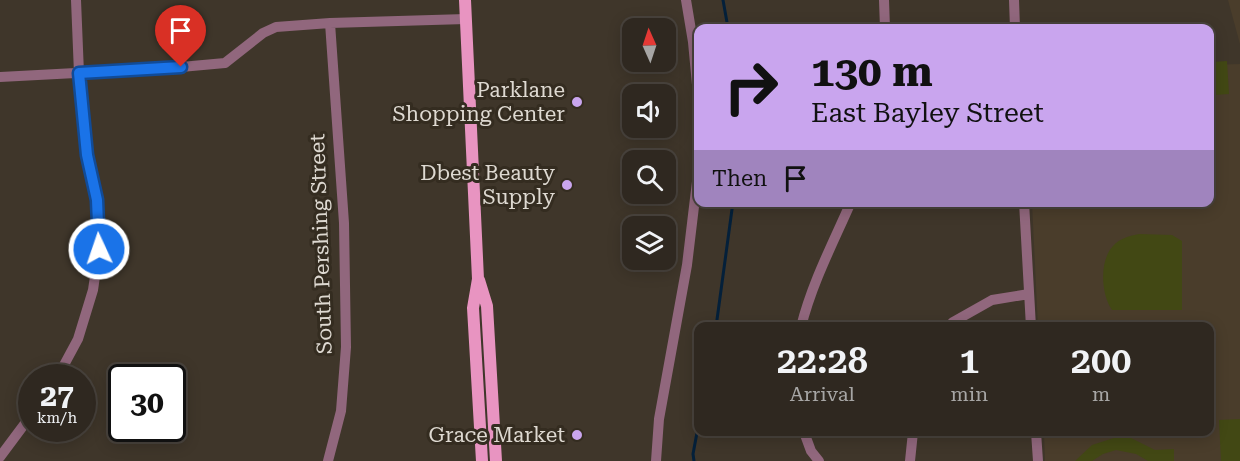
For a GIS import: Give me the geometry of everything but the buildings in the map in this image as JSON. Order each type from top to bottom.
[{"type":"main road","points":[[465,0],[478,279],[473,308],[482,461]]},
{"type":"main road","points":[[478,279],[487,306],[496,461]]},
{"type":"street","points":[[65,364],[78,339],[93,290],[99,249],[97,200],[87,155],[79,73],[76,0]]},
{"type":"street","points":[[686,0],[694,53]]},
{"type":"street","points":[[884,0],[885,24]]},
{"type":"street","points":[[1014,0],[1015,24]]},
{"type":"street","points":[[0,77],[225,63],[263,33],[276,27],[466,19]]},
{"type":"street","name":"South Pershing Street","points":[[328,461],[341,411],[346,347],[344,223],[330,23]]},
{"type":"street","points":[[656,461],[659,419],[687,265],[694,207]]},
{"type":"street","points":[[802,322],[825,257],[849,207]]},
{"type":"street","points":[[1024,207],[1031,322]]},
{"type":"street","points":[[952,322],[992,300],[1029,294]]},
{"type":"street","points":[[0,457],[18,433]]},
{"type":"street","points":[[806,436],[811,450],[819,461]]},
{"type":"street","points":[[910,461],[913,436]]},
{"type":"street","points":[[1036,436],[1038,461]]},
{"type":"shaded area","points":[[1228,0],[1240,0],[1240,44]]},
{"type":"shaded area","points":[[1240,64],[1240,461],[1045,461],[1044,436],[1214,436],[1214,322],[1038,322],[1032,207],[1214,207],[1214,65]]},
{"type":"green space","points":[[1227,61],[1229,94],[1214,95],[1214,62]]},
{"type":"green space","points":[[1139,234],[1172,235],[1182,241],[1182,310],[1112,310],[1108,303],[1103,278],[1108,252],[1116,243]]},
{"type":"green space","points":[[1240,419],[1240,461],[1221,461],[1219,420]]},
{"type":"green space","points":[[1117,437],[1131,438],[1155,450],[1174,449],[1174,461],[1148,461],[1136,454],[1116,450],[1092,461],[1075,461],[1092,445]]},
{"type":"waterway","points":[[723,0],[727,24]]},
{"type":"waterway","points":[[717,322],[732,207]]},
{"type":"waterway","points":[[694,461],[696,436]]},
{"type":"place","name":"Parklane Shopping Center","points":[[577,102]]},
{"type":"place","name":"Dbest Beauty Supply","points":[[567,185]]},
{"type":"place","name":"Grace Market","points":[[577,435]]},
{"type":"route","points":[[99,249],[97,200],[87,155],[79,73],[181,67]]}]
